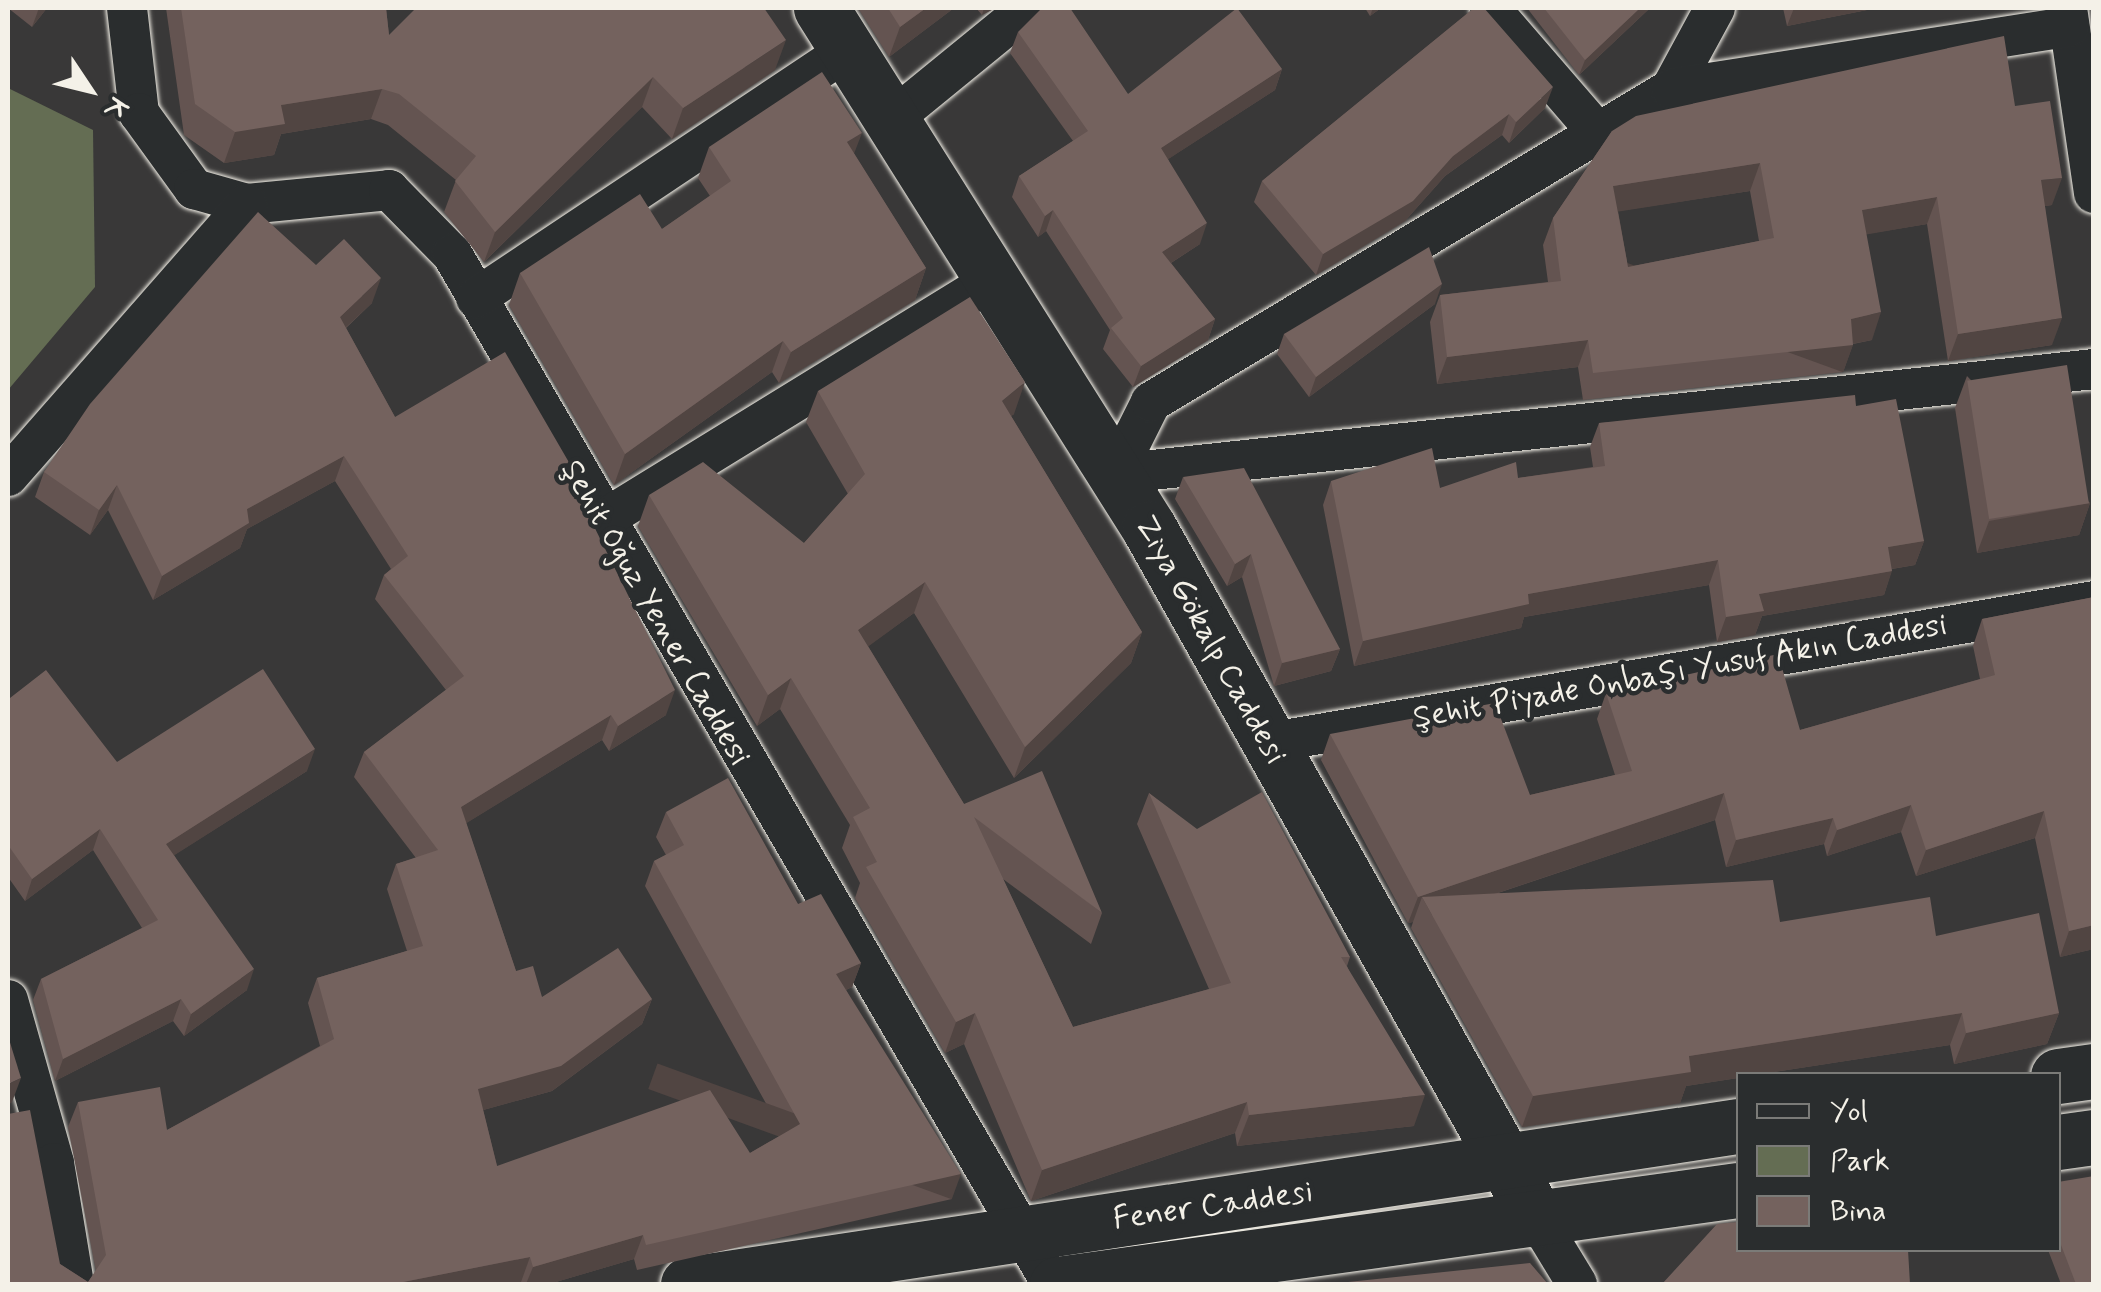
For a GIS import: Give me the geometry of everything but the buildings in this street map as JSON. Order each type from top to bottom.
[{"type":"main road","name":"Ziya Gökalp Caddesi","points":[[834,29],[1115,474],[1502,1164],[1538,1220]]},
{"type":"main road","points":[[2061,1076],[2094,1071]]},
{"type":"main road","name":"Fener Caddesi","points":[[688,1284],[1736,1126]]},
{"type":"main road","points":[[2061,1142],[2094,1137]]},
{"type":"main road","name":"Fener Caddesi","points":[[1054,1284],[1736,1190]]},
{"type":"street","name":"Şehit Oğuz Yener Caddesi","points":[[127,8],[139,112],[194,189],[247,204],[390,190],[452,254],[601,521],[1015,1235],[1054,1284]]},
{"type":"street","points":[[892,119],[1028,8]]},
{"type":"street","points":[[1490,8],[1596,131]]},
{"type":"street","points":[[1671,89],[1715,8]]},
{"type":"street","points":[[1115,474],[1151,402],[1671,89],[2068,17],[2094,193]]},
{"type":"street","points":[[476,298],[834,29]]},
{"type":"street","points":[[8,476],[247,204]]},
{"type":"street","points":[[601,521],[992,280]]},
{"type":"street","points":[[1115,474],[2094,369]]},
{"type":"street","name":"Şehit Piyade Onbaşı Yusuf Akın Caddesi","points":[[1268,743],[2094,602]]},
{"type":"street","points":[[8,1000],[54,1163],[74,1284]]},
{"type":"street","name":"Ziya Gökalp Caddesi","points":[[1538,1220],[1577,1284]]},
{"type":"green space","points":[[8,88],[93,130],[95,287],[8,390]]}]
